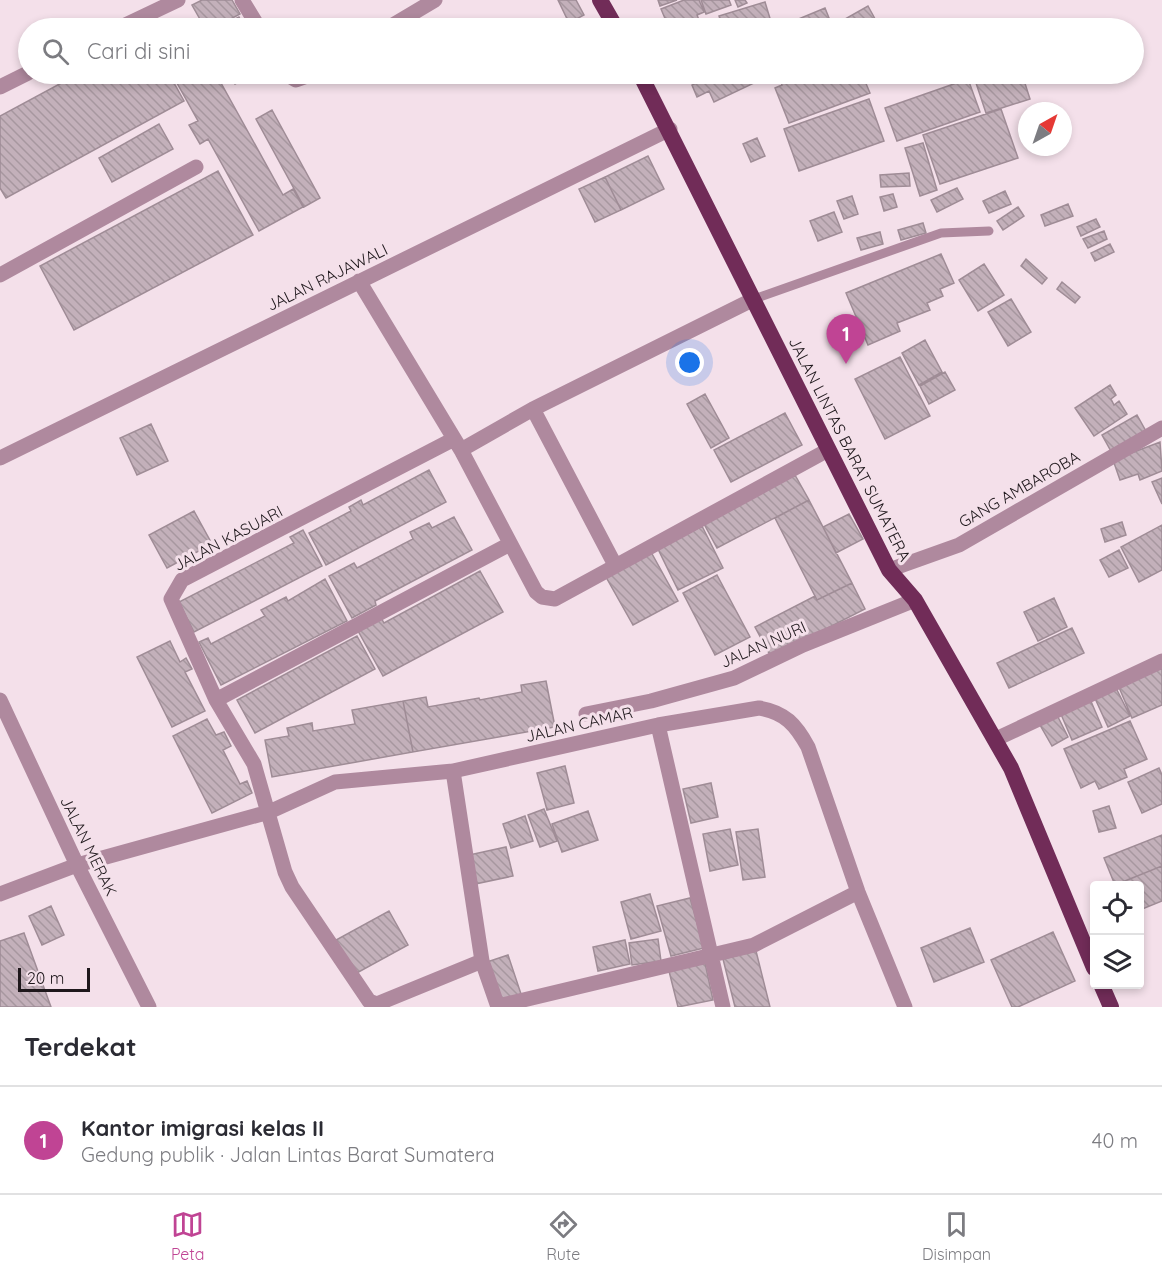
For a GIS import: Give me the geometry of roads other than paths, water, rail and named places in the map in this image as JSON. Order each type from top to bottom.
[{"type":"highway","points":[[600,0],[610,18]]},
{"type":"highway","name":"JALAN LINTAS BARAT SUMATERA","points":[[645,84],[889,570],[915,600],[1011,768],[1090,956]]},
{"type":"highway","points":[[1103,989],[1111,1007]]},
{"type":"street","points":[[140,18],[178,0]]},
{"type":"street","points":[[242,0],[253,18]]},
{"type":"street","points":[[405,18],[435,0]]},
{"type":"street","points":[[0,87],[18,78]]},
{"type":"street","name":"JALAN RAJAWALI","points":[[0,458],[669,129]]},
{"type":"street","points":[[0,274],[196,167]]},
{"type":"street","points":[[359,281],[457,445],[536,592],[548,599],[555,599],[828,450]]},
{"type":"street","name":"JALAN KASUARI","points":[[482,961],[408,990],[387,1001],[377,1004],[369,1001],[292,887],[285,872],[254,764],[216,700],[171,599],[182,580],[754,299]]},
{"type":"street","points":[[533,409],[615,565]]},
{"type":"street","name":"GANG AMBAROBA","points":[[889,570],[959,545],[1162,428]]},
{"type":"street","points":[[216,700],[510,544]]},
{"type":"street","name":"JALAN NURI","points":[[586,714],[651,701],[734,678],[803,645],[915,600]]},
{"type":"street","points":[[996,739],[1162,661]]},
{"type":"street","name":"JALAN MERAK","points":[[0,700],[76,866],[148,1007]]},
{"type":"street","name":"JALAN CAMAR","points":[[0,894],[76,866],[269,812],[334,782],[453,771],[658,725],[759,708],[774,710],[786,716],[798,729],[808,747],[858,892],[906,1007]]},
{"type":"street","points":[[658,725],[713,954],[723,1007]]},
{"type":"street","points":[[453,771],[482,961],[498,1006],[754,945],[858,892]]},
{"type":"lane","points":[[754,299],[940,233],[989,231]]},
{"type":"place","name":"Kantor imigrasi kelas II","points":[[846,364]]}]
